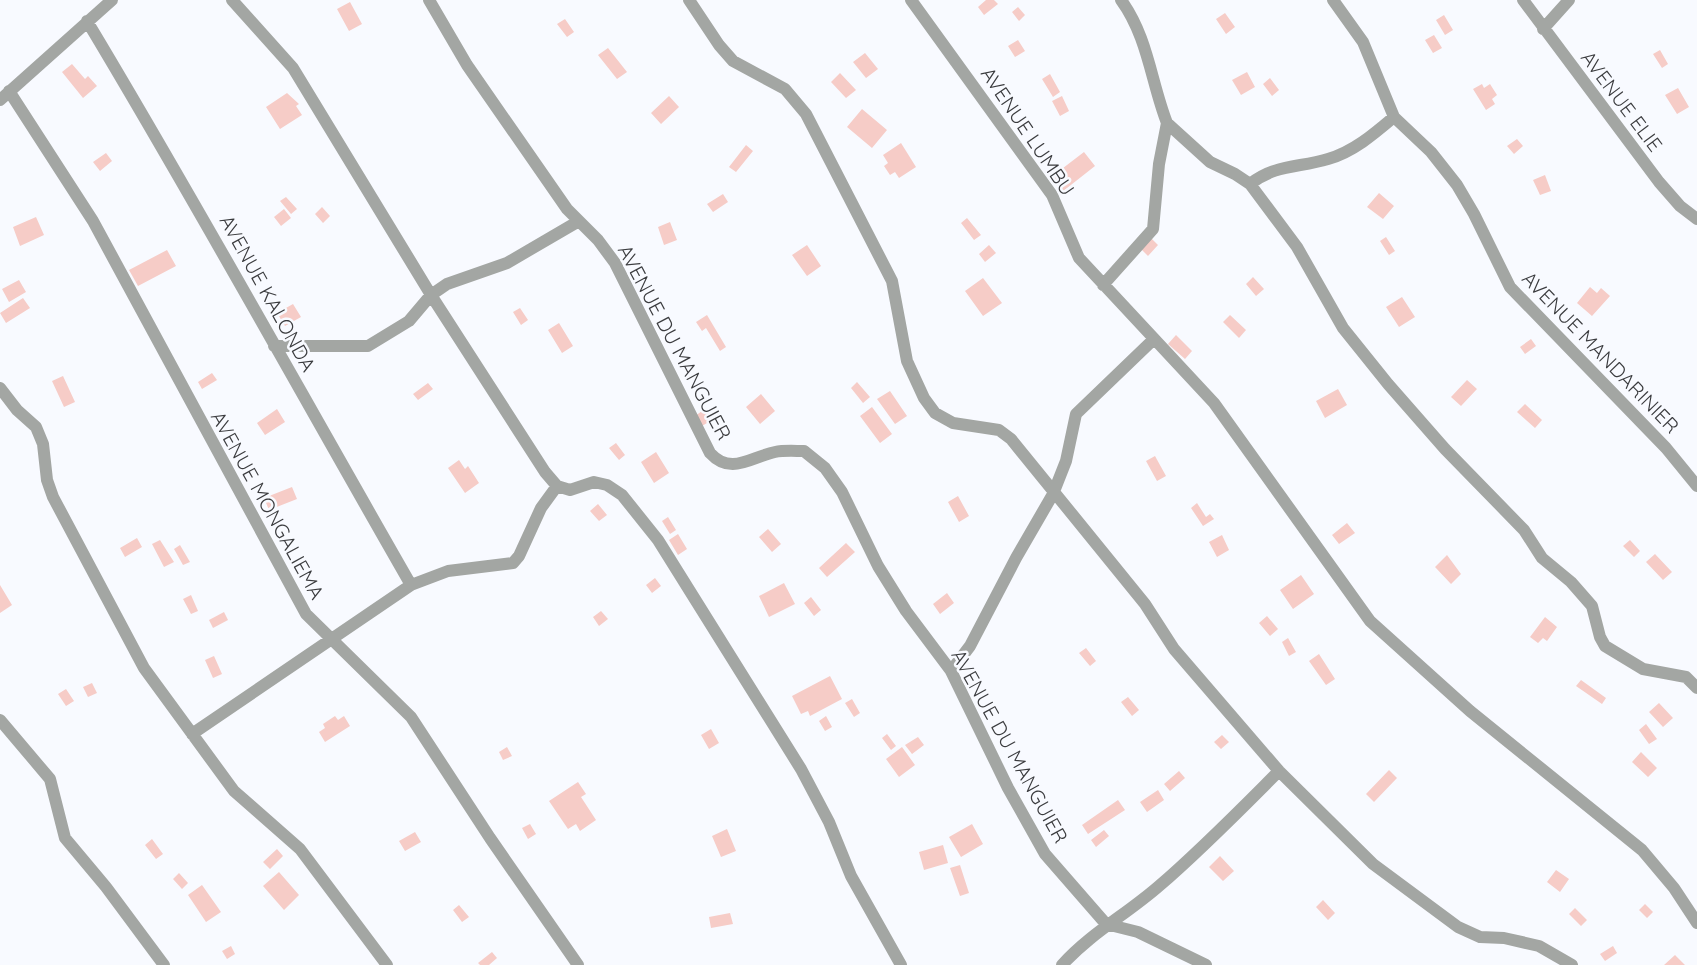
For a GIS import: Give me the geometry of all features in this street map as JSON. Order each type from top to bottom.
[{"type":"street","points":[[5,95],[112,0]]},
{"type":"street","points":[[232,0],[293,68],[431,295],[544,472],[557,486],[570,490],[594,482],[607,485],[622,495],[658,540],[752,694],[801,769],[829,822],[851,876],[901,965]]},
{"type":"street","name":"AVENUE DU MANGUIER","points":[[429,0],[467,65],[567,209],[615,263],[711,453],[719,463],[728,465],[776,452],[804,451],[825,468],[842,492],[878,566],[906,611],[951,671],[1008,788],[1045,854],[1106,924]]},
{"type":"street","points":[[689,0],[719,45],[733,61],[785,89],[806,114],[892,281],[907,361],[924,398],[935,413],[953,423],[999,430],[1011,439],[1053,495],[1145,604],[1174,649],[1279,771],[1373,864],[1458,927],[1480,937],[1504,938],[1539,946],[1572,965]]},
{"type":"street","name":"AVENUE LUMBU","points":[[911,0],[1052,195],[1078,258],[1214,403],[1370,621],[1470,711],[1642,850],[1674,888],[1697,923]]},
{"type":"street","points":[[1103,285],[1154,229],[1159,164],[1167,123],[1150,58],[1130,11],[1121,0]]},
{"type":"street","name":"AVENUE MANDARINIER","points":[[1333,0],[1363,42],[1394,117],[1431,152],[1457,185],[1510,287],[1666,448],[1697,486]]},
{"type":"street","name":"AVENUE ELIE","points":[[1523,0],[1543,30],[1659,183],[1680,206],[1697,219]]},
{"type":"street","points":[[1543,30],[1569,0]]},
{"type":"street","name":"AVENUE KALONDA","points":[[87,21],[221,246],[274,346],[411,585]]},
{"type":"street","name":"AVENUE MONGALIEMA","points":[[5,95],[93,221],[306,614],[411,717],[490,838],[578,965]]},
{"type":"street","points":[[1250,184],[1272,170],[1329,159],[1350,151],[1394,117]]},
{"type":"street","points":[[1167,123],[1210,162],[1250,184],[1296,247],[1343,328],[1380,375],[1445,449],[1524,530],[1542,558],[1571,582],[1592,606],[1600,637],[1605,646],[1643,669],[1686,677],[1697,688]]},
{"type":"street","points":[[274,346],[368,346],[409,321],[431,295],[447,284],[507,263],[579,221]]},
{"type":"street","points":[[951,671],[970,646],[1016,558],[1053,495],[1066,461],[1076,414],[1154,339]]},
{"type":"street","points":[[0,388],[17,410],[36,427],[43,444],[47,480],[75,542],[144,668],[234,791],[317,867],[387,965]]},
{"type":"street","points":[[192,734],[411,585],[448,571],[513,563],[519,556],[541,508],[557,486]]},
{"type":"street","points":[[0,720],[50,779],[64,838],[106,887],[164,965]]},
{"type":"street","points":[[1062,965],[1106,924],[1158,888],[1279,771]]},
{"type":"street","points":[[1106,924],[1138,932],[1206,965]]},
{"type":"building","points":[[986,0],[994,0],[998,4],[984,15],[978,7]]},
{"type":"building","points":[[350,2],[362,24],[349,31],[337,9]]},
{"type":"building","points":[[1018,7],[1025,15],[1019,21],[1012,12]]},
{"type":"building","points":[[1225,13],[1235,27],[1226,34],[1216,19]]},
{"type":"building","points":[[1444,15],[1453,30],[1445,35],[1436,20]]},
{"type":"building","points":[[565,19],[574,32],[567,37],[557,24]]},
{"type":"building","points":[[1434,35],[1442,48],[1433,53],[1425,40]]},
{"type":"building","points":[[1018,40],[1025,51],[1015,57],[1008,46]]},
{"type":"building","points":[[608,48],[627,72],[617,79],[598,55]]},
{"type":"building","points":[[1660,50],[1668,64],[1662,68],[1653,54]]},
{"type":"building","points":[[865,53],[878,69],[866,78],[853,62]]},
{"type":"building","points":[[72,64],[85,79],[88,76],[97,86],[83,98],[62,72]]},
{"type":"building","points":[[1247,72],[1255,87],[1241,95],[1232,80]]},
{"type":"building","points":[[840,73],[856,90],[846,98],[831,82]]},
{"type":"building","points":[[1050,74],[1060,92],[1053,97],[1042,79]]},
{"type":"building","points":[[1270,78],[1279,90],[1272,96],[1263,84]]},
{"type":"building","points":[[1482,84],[1484,88],[1490,84],[1497,95],[1492,99],[1495,104],[1486,110],[1473,89]]},
{"type":"building","points":[[1678,88],[1689,107],[1677,114],[1665,95]]},
{"type":"building","points":[[287,93],[299,104],[296,106],[302,115],[280,129],[266,107]]},
{"type":"building","points":[[669,96],[679,107],[661,124],[651,113]]},
{"type":"building","points":[[1062,96],[1069,111],[1060,116],[1052,101]]},
{"type":"building","points":[[862,109],[887,130],[872,148],[847,127]]},
{"type":"building","points":[[1517,139],[1523,146],[1514,154],[1507,146]]},
{"type":"building","points":[[901,143],[916,167],[899,178],[895,172],[890,175],[884,166],[888,163],[883,155]]},
{"type":"building","points":[[746,145],[753,151],[736,172],[729,167]]},
{"type":"building","points":[[1084,152],[1095,166],[1062,192],[1050,178]]},
{"type":"building","points":[[106,153],[112,161],[100,171],[93,162]]},
{"type":"building","points":[[1545,175],[1551,191],[1540,195],[1533,180]]},
{"type":"building","points":[[1379,193],[1394,206],[1383,219],[1367,207]]},
{"type":"building","points":[[723,194],[728,202],[713,212],[707,204]]},
{"type":"building","points":[[286,197],[297,209],[291,214],[280,201]]},
{"type":"building","points":[[322,207],[330,216],[323,223],[315,214]]},
{"type":"building","points":[[284,209],[291,218],[281,226],[274,217]]},
{"type":"building","points":[[36,217],[44,235],[20,246],[13,227]]},
{"type":"building","points":[[967,218],[981,235],[974,240],[961,223]]},
{"type":"building","points":[[670,222],[677,240],[664,245],[658,227]]},
{"type":"building","points":[[1386,237],[1395,251],[1389,255],[1380,241]]},
{"type":"building","points":[[1151,238],[1158,245],[1148,256],[1140,248]]},
{"type":"building","points":[[807,245],[821,266],[807,276],[792,255]]},
{"type":"building","points":[[989,245],[996,253],[985,262],[979,254]]},
{"type":"building","points":[[167,250],[176,266],[138,286],[129,270]]},
{"type":"building","points":[[1253,277],[1264,289],[1256,296],[1246,284]]},
{"type":"building","points":[[983,278],[1002,303],[983,316],[965,291]]},
{"type":"building","points":[[19,280],[26,292],[9,302],[2,289]]},
{"type":"building","points":[[1590,287],[1597,293],[1601,288],[1610,296],[1592,316],[1577,303]]},
{"type":"building","points":[[1402,297],[1415,317],[1399,327],[1386,307]]},
{"type":"building","points":[[23,298],[30,308],[6,323],[0,313]]},
{"type":"building","points":[[293,304],[301,317],[285,326],[277,313]]},
{"type":"building","points":[[520,308],[528,320],[521,325],[513,312]]},
{"type":"building","points":[[707,315],[726,347],[720,351],[706,328],[702,331],[696,322]]},
{"type":"building","points":[[1230,315],[1246,330],[1239,338],[1223,322]]},
{"type":"building","points":[[559,323],[573,346],[562,353],[548,330]]},
{"type":"building","points":[[1176,335],[1192,351],[1185,359],[1168,344]]},
{"type":"building","points":[[1531,339],[1536,346],[1525,354],[1520,347]]},
{"type":"building","points":[[212,373],[217,380],[202,389],[198,382]]},
{"type":"building","points":[[63,376],[75,402],[64,407],[52,381]]},
{"type":"building","points":[[1467,380],[1477,389],[1461,406],[1451,397]]},
{"type":"building","points":[[857,382],[870,397],[863,403],[851,388]]},
{"type":"building","points":[[428,383],[433,389],[418,400],[413,394]]},
{"type":"building","points":[[1338,389],[1347,405],[1325,418],[1316,401]]},
{"type":"building","points":[[890,391],[907,416],[895,424],[877,399]]},
{"type":"building","points":[[761,394],[775,411],[760,424],[746,407]]},
{"type":"building","points":[[1525,404],[1542,420],[1535,428],[1517,412]]},
{"type":"building","points":[[872,407],[892,434],[880,443],[860,416]]},
{"type":"building","points":[[277,409],[285,422],[265,435],[257,423]]},
{"type":"building","points":[[705,409],[712,420],[702,426],[695,416]]},
{"type":"building","points":[[616,443],[625,455],[619,460],[609,448]]},
{"type":"building","points":[[656,452],[669,473],[654,483],[641,462]]},
{"type":"building","points":[[1155,456],[1166,476],[1157,481],[1146,461]]},
{"type":"building","points":[[459,460],[465,469],[468,466],[479,483],[465,493],[448,468]]},
{"type":"building","points":[[292,487],[297,499],[269,510],[264,498]]},
{"type":"building","points":[[958,496],[969,516],[959,522],[948,502]]},
{"type":"building","points":[[1197,503],[1206,517],[1210,514],[1214,519],[1203,526],[1191,508]]},
{"type":"building","points":[[598,504],[607,515],[599,521],[590,511]]},
{"type":"building","points":[[668,517],[676,530],[670,534],[662,521]]},
{"type":"building","points":[[1347,523],[1355,533],[1339,544],[1332,535]]},
{"type":"building","points":[[768,529],[781,544],[772,552],[759,537]]},
{"type":"building","points":[[678,534],[687,549],[678,555],[669,540]]},
{"type":"building","points":[[1222,535],[1229,550],[1217,557],[1209,542]]},
{"type":"building","points":[[137,538],[142,547],[125,557],[120,548]]},
{"type":"building","points":[[160,540],[174,562],[164,567],[152,544]]},
{"type":"building","points":[[1630,540],[1640,551],[1634,557],[1623,546]]},
{"type":"building","points":[[846,543],[855,552],[827,577],[819,568]]},
{"type":"building","points":[[180,545],[190,562],[183,565],[174,549]]},
{"type":"building","points":[[1655,554],[1672,572],[1663,580],[1646,562]]},
{"type":"building","points":[[1447,555],[1461,574],[1451,584],[1435,567]]},
{"type":"building","points":[[1301,575],[1314,594],[1293,609],[1280,590]]},
{"type":"building","points":[[655,578],[661,586],[652,593],[646,585]]},
{"type":"building","points":[[784,583],[795,604],[769,617],[759,596]]},
{"type":"building","points":[[0,585],[12,605],[0,613]]},
{"type":"building","points":[[947,593],[954,603],[940,614],[933,604]]},
{"type":"building","points":[[191,595],[198,611],[191,614],[183,599]]},
{"type":"building","points":[[811,597],[821,610],[814,616],[804,603]]},
{"type":"building","points":[[601,611],[608,619],[599,626],[593,617]]},
{"type":"building","points":[[224,612],[228,620],[213,628],[209,620]]},
{"type":"building","points":[[1267,616],[1278,629],[1270,636],[1259,623]]},
{"type":"building","points":[[1545,617],[1557,627],[1547,641],[1543,638],[1538,643],[1530,637]]},
{"type":"building","points":[[1288,638],[1296,652],[1289,656],[1282,642]]},
{"type":"building","points":[[1086,648],[1096,661],[1090,666],[1079,653]]},
{"type":"building","points":[[1319,654],[1335,679],[1326,685],[1309,661]]},
{"type":"building","points":[[214,656],[222,674],[213,678],[205,660]]},
{"type":"building","points":[[830,676],[842,699],[810,716],[808,711],[801,714],[792,696]]},
{"type":"building","points":[[1581,680],[1606,698],[1602,704],[1576,686]]},
{"type":"building","points":[[92,683],[97,693],[88,697],[83,687]]},
{"type":"building","points":[[66,689],[74,701],[66,706],[58,694]]},
{"type":"building","points":[[1128,697],[1139,710],[1132,716],[1121,702]]},
{"type":"building","points":[[852,699],[860,713],[854,717],[845,703]]},
{"type":"building","points":[[1659,703],[1673,718],[1663,727],[1649,712]]},
{"type":"building","points":[[335,716],[338,720],[344,716],[350,726],[325,742],[319,732],[325,728],[323,724]]},
{"type":"building","points":[[826,716],[832,727],[825,731],[819,721]]},
{"type":"building","points":[[1646,724],[1657,739],[1649,744],[1639,730]]},
{"type":"building","points":[[711,729],[719,743],[709,749],[701,735]]},
{"type":"building","points":[[887,734],[896,746],[891,750],[882,738]]},
{"type":"building","points":[[1222,735],[1229,742],[1221,749],[1214,742]]},
{"type":"building","points":[[918,737],[924,745],[912,754],[905,745]]},
{"type":"building","points":[[507,747],[512,756],[503,760],[499,752]]},
{"type":"building","points":[[902,747],[915,765],[899,777],[886,759]]},
{"type":"building","points":[[1641,752],[1657,768],[1648,777],[1632,762]]},
{"type":"building","points":[[1389,770],[1397,778],[1374,802],[1366,794]]},
{"type":"building","points":[[1179,771],[1185,778],[1170,791],[1164,784]]},
{"type":"building","points":[[578,782],[586,794],[581,797],[596,820],[580,831],[576,824],[568,829],[549,801]]},
{"type":"building","points":[[1158,790],[1164,800],[1147,812],[1140,802]]},
{"type":"building","points":[[1118,800],[1125,810],[1088,834],[1082,825]]},
{"type":"building","points":[[530,824],[536,834],[528,839],[522,828]]},
{"type":"building","points":[[972,824],[983,844],[961,857],[949,837]]},
{"type":"building","points":[[727,829],[736,851],[721,857],[712,836]]},
{"type":"building","points":[[1104,830],[1109,836],[1096,847],[1091,840]]},
{"type":"building","points":[[415,832],[421,842],[405,851],[399,841]]},
{"type":"building","points":[[152,839],[163,854],[156,859],[145,845]]},
{"type":"building","points":[[943,845],[948,863],[924,870],[919,852]]},
{"type":"building","points":[[277,849],[283,856],[270,869],[263,862]]},
{"type":"building","points":[[1220,856],[1234,871],[1223,881],[1209,867]]},
{"type":"building","points":[[960,865],[969,893],[960,896],[950,868]]},
{"type":"building","points":[[1556,870],[1569,879],[1560,892],[1547,882]]},
{"type":"building","points":[[279,872],[299,895],[284,910],[263,886]]},
{"type":"building","points":[[179,873],[188,883],[182,889],[173,879]]},
{"type":"building","points":[[202,885],[221,912],[206,922],[188,895]]},
{"type":"building","points":[[1323,900],[1335,913],[1328,920],[1316,907]]},
{"type":"building","points":[[1645,904],[1653,912],[1647,918],[1639,910]]},
{"type":"building","points":[[459,905],[469,917],[462,922],[453,910]]},
{"type":"building","points":[[1575,908],[1587,920],[1581,926],[1569,914]]},
{"type":"building","points":[[730,913],[733,924],[711,928],[709,917]]},
{"type":"building","points":[[231,946],[235,954],[227,959],[222,951]]},
{"type":"building","points":[[1613,946],[1617,953],[1605,961],[1600,954]]},
{"type":"building","points":[[492,952],[497,958],[489,965],[478,963]]},
{"type":"building","points":[[1675,955],[1685,965],[1664,965]]}]
